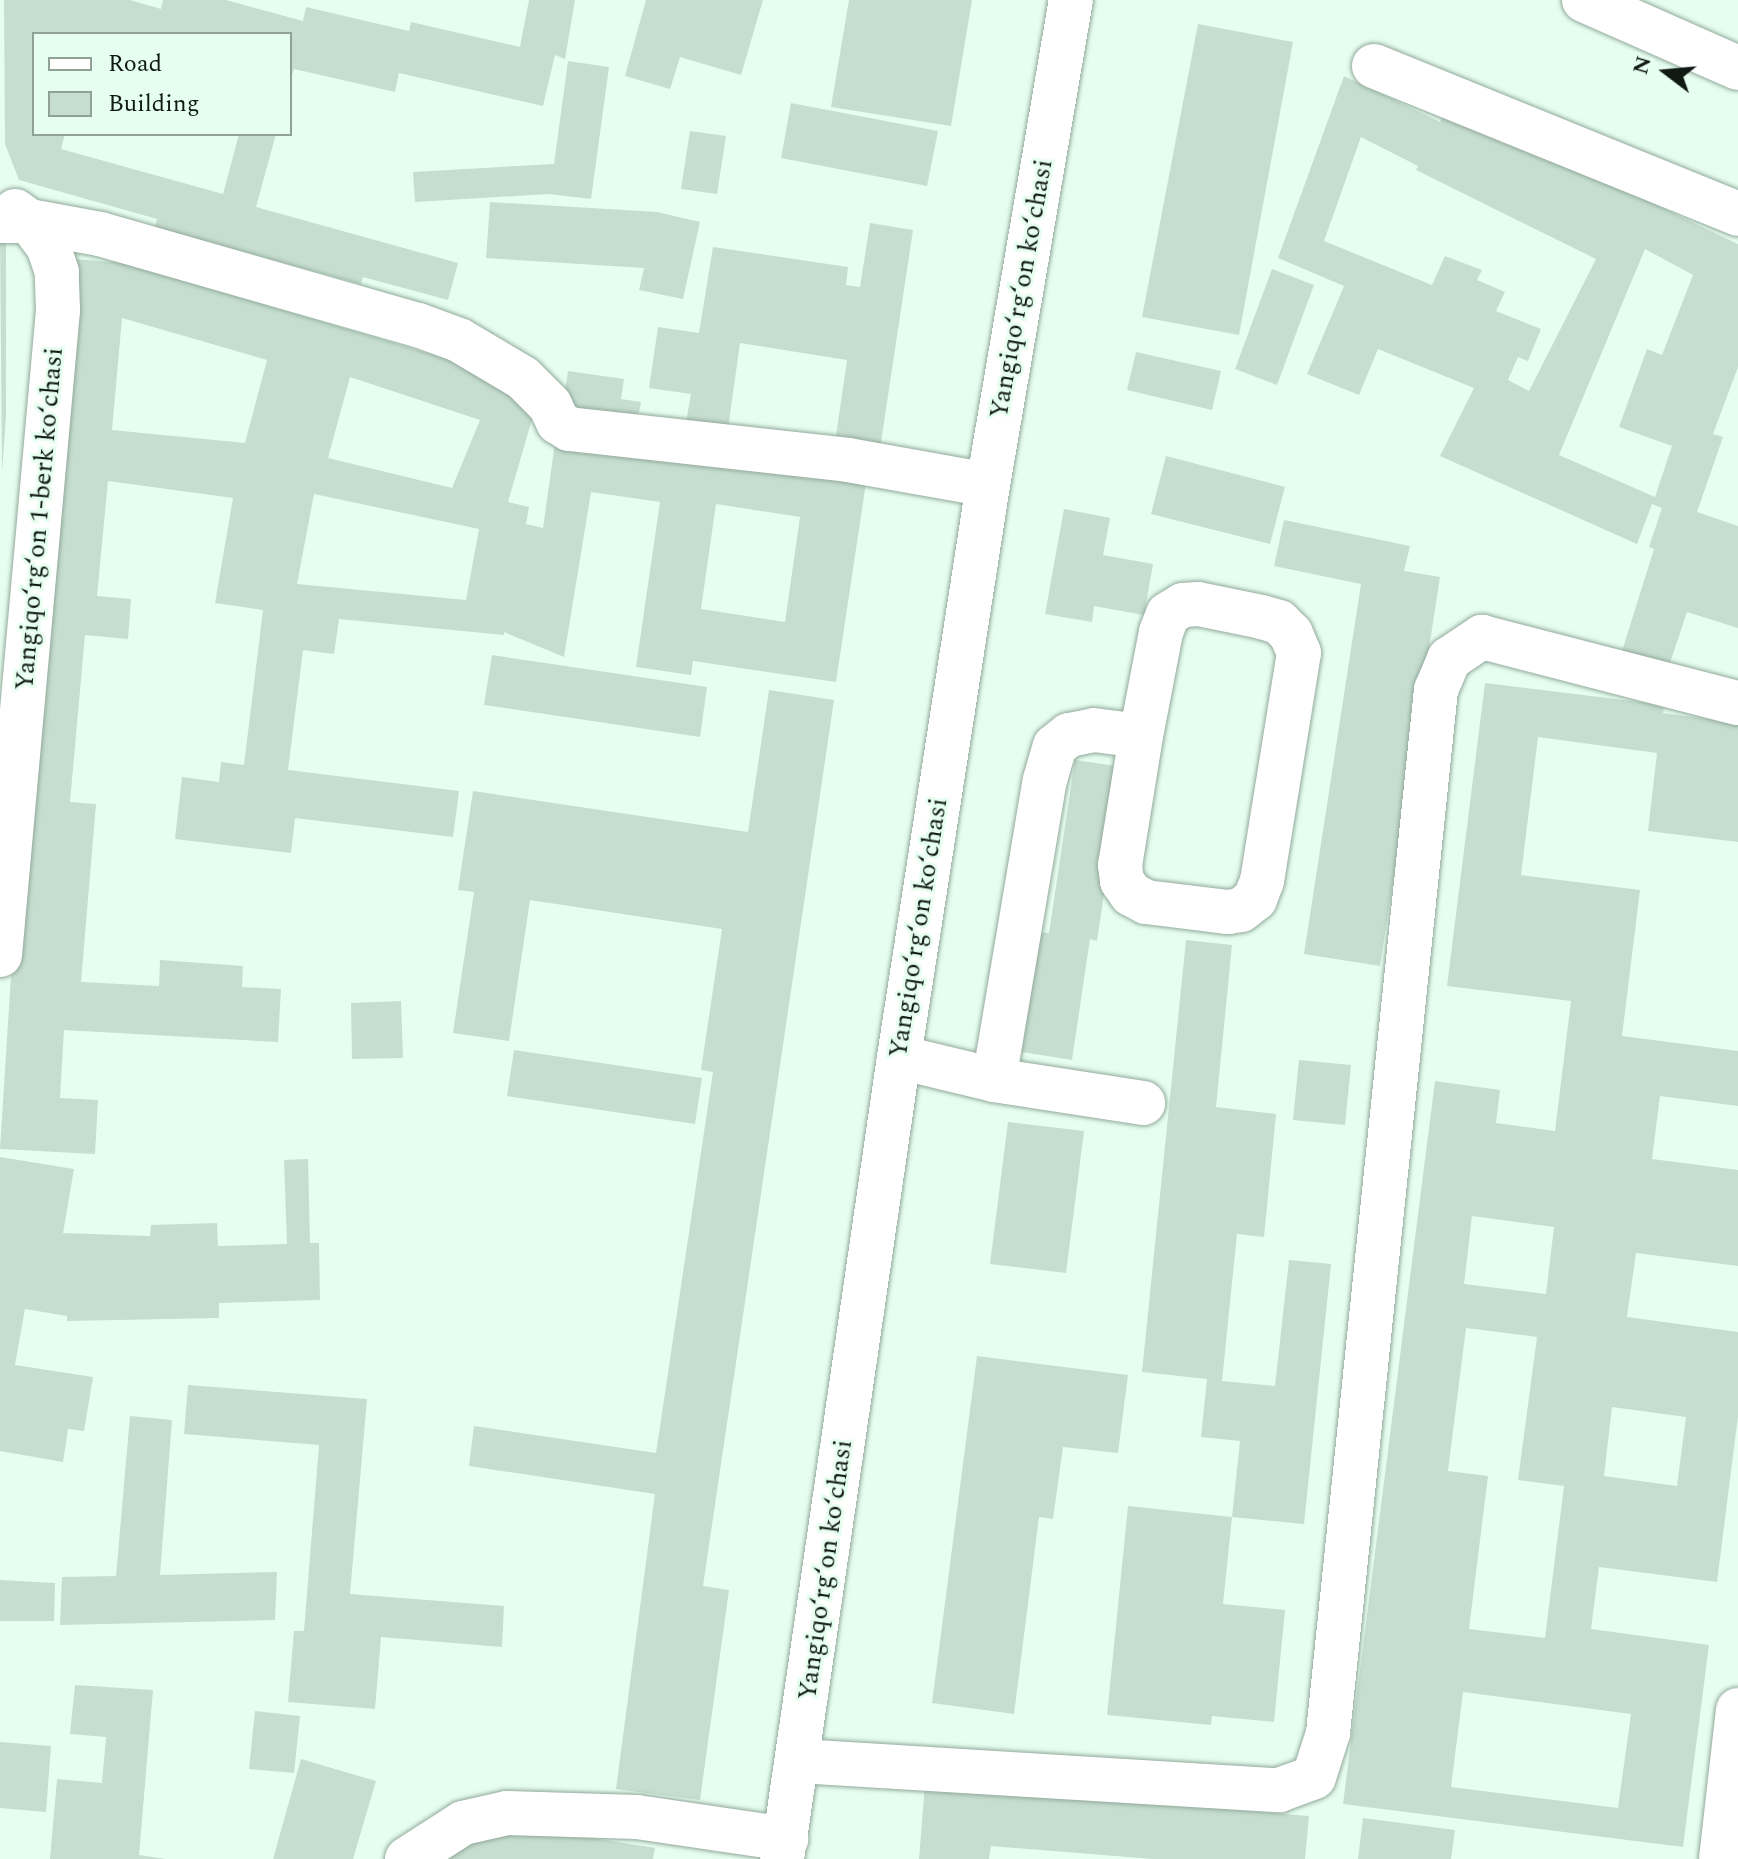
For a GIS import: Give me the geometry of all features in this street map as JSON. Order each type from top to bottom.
[{"type":"street","name":"Yangiqoʻrgʻon koʻchasi","points":[[784,1849],[899,1057],[988,485],[1071,0]]},
{"type":"street","points":[[1584,0],[1738,68]]},
{"type":"street","points":[[1374,66],[1738,214]]},
{"type":"street","points":[[10,214],[100,234],[459,340],[523,378],[550,405],[558,422],[569,429],[848,460],[988,485]]},
{"type":"street","name":"Yangiqoʻrgʻon 1-berk koʻchasi","points":[[0,955],[58,310],[57,272],[48,246],[10,214]]},
{"type":"street","points":[[1198,604],[1279,622],[1291,634],[1299,653],[1262,881],[1255,899],[1241,910],[1228,912],[1146,902],[1131,894],[1122,881],[1120,865],[1141,736],[1161,632],[1168,614],[1183,605],[1198,604]]},
{"type":"street","points":[[799,1761],[1279,1790],[1314,1777],[1328,1733],[1436,690],[1449,659],[1482,637],[1738,703]]},
{"type":"street","points":[[994,1080],[1045,780],[1055,746],[1069,735],[1094,730],[1141,736]]},
{"type":"street","points":[[899,1057],[994,1080],[1143,1103]]},
{"type":"street","points":[[1727,1850],[1738,1710]]},
{"type":"street","points":[[407,1859],[463,1823],[507,1813],[637,1817],[784,1849]]},
{"type":"building","points":[[4,0],[130,0],[161,9],[163,0],[226,0],[303,21],[306,7],[409,31],[411,22],[520,47],[529,0],[575,0],[565,59],[555,55],[543,106],[399,73],[395,92],[294,69],[292,75],[292,32],[32,32],[32,136],[64,136],[61,149],[223,194],[238,136],[275,136],[256,207],[458,263],[448,300],[363,277],[361,284],[155,227],[157,219],[19,180],[5,144]]},
{"type":"building","points":[[646,0],[763,0],[741,75],[680,57],[670,89],[625,76]]},
{"type":"building","points":[[849,0],[972,0],[951,126],[831,107]]},
{"type":"building","points":[[1198,24],[1293,42],[1239,335],[1142,317]]},
{"type":"building","points":[[568,61],[609,67],[591,199],[549,194],[415,202],[413,172],[554,164]]},
{"type":"building","points":[[1344,76],[1440,122],[1448,106],[1738,244],[1738,367],[1713,434],[1723,437],[1697,512],[1738,526],[1738,628],[1687,612],[1669,666],[1622,651],[1654,549],[1649,547],[1662,508],[1652,504],[1637,544],[1440,456],[1474,388],[1378,349],[1359,395],[1307,374],[1344,286],[1278,258]],"holes":[[[1361,137],[1418,166],[1416,170],[1596,259],[1529,391],[1508,380],[1518,357],[1528,361],[1541,329],[1496,311],[1505,292],[1477,280],[1482,270],[1445,256],[1432,285],[1324,241]],[[1645,249],[1693,275],[1662,355],[1647,349],[1619,427],[1672,446],[1655,497],[1559,455]]]},
{"type":"building","points":[[791,103],[938,131],[927,186],[781,158]]},
{"type":"building","points":[[690,131],[726,136],[717,194],[681,189]]},
{"type":"building","points":[[490,202],[657,212],[700,222],[683,299],[639,290],[644,268],[486,258]]},
{"type":"building","points":[[870,223],[913,230],[880,449],[835,443],[847,360],[740,343],[728,429],[686,422],[691,394],[649,388],[658,327],[699,333],[713,247],[848,267],[846,285],[860,287]]},
{"type":"building","points":[[0,229],[6,229],[6,416],[2,472]]},
{"type":"building","points":[[74,259],[124,263],[491,372],[537,402],[508,502],[529,507],[526,524],[543,528],[556,436],[867,476],[836,682],[693,661],[691,675],[636,667],[660,502],[591,492],[564,657],[504,632],[504,635],[339,619],[334,654],[303,650],[288,770],[459,791],[453,837],[295,818],[291,853],[175,839],[182,777],[219,782],[221,762],[244,765],[263,610],[215,603],[233,498],[108,481],[97,596],[131,599],[128,639],[85,635],[70,802],[96,804],[81,982],[159,986],[160,960],[243,966],[242,987],[281,989],[278,1042],[64,1030],[60,1098],[98,1100],[95,1154],[0,1149],[11,976]],"holes":[[[122,318],[267,360],[245,443],[112,430]],[[350,377],[480,420],[452,488],[328,458]],[[314,494],[479,529],[466,600],[297,584]],[[716,504],[800,517],[785,622],[701,609]]]},
{"type":"building","points":[[1272,269],[1314,285],[1277,385],[1235,369]]},
{"type":"building","points":[[1136,352],[1221,371],[1212,410],[1127,390]]},
{"type":"building","points":[[568,371],[624,379],[621,399],[641,402],[636,427],[561,417]]},
{"type":"building","points":[[1166,456],[1285,487],[1270,544],[1151,514]]},
{"type":"building","points":[[1064,509],[1110,518],[1103,555],[1153,564],[1144,615],[1094,606],[1092,622],[1045,614]]},
{"type":"building","points":[[1284,520],[1410,546],[1404,571],[1440,577],[1380,966],[1304,954],[1361,584],[1274,566]]},
{"type":"building","points":[[492,655],[707,687],[700,737],[484,705]]},
{"type":"building","points":[[1485,683],[1664,705],[1663,713],[1738,723],[1738,842],[1648,831],[1657,753],[1538,737],[1521,875],[1640,890],[1622,1036],[1738,1051],[1738,1106],[1660,1096],[1652,1159],[1738,1170],[1738,1266],[1636,1253],[1627,1317],[1738,1332],[1738,1416],[1717,1582],[1599,1567],[1591,1629],[1709,1645],[1683,1847],[1343,1804],[1435,1081],[1500,1090],[1496,1123],[1555,1131],[1571,1001],[1447,986]],"holes":[[[1472,1216],[1554,1227],[1546,1294],[1464,1284]],[[1466,1328],[1537,1337],[1518,1480],[1564,1486],[1545,1638],[1469,1629],[1488,1476],[1448,1471]],[[1612,1407],[1686,1417],[1677,1486],[1604,1476]],[[1463,1692],[1631,1714],[1618,1808],[1451,1787]]]},
{"type":"building","points":[[769,690],[834,700],[703,1586],[729,1590],[700,1800],[616,1789],[655,1494],[469,1466],[474,1426],[656,1453],[713,1072],[701,1070],[722,929],[530,900],[509,1041],[453,1033],[474,892],[458,890],[473,791],[748,832]]},
{"type":"building","points":[[1075,760],[1123,767],[1097,941],[1090,939],[1072,1060],[1022,1052],[1040,932],[1049,933]]},
{"type":"building","points":[[1186,940],[1232,945],[1216,1107],[1276,1114],[1264,1237],[1237,1234],[1222,1381],[1275,1386],[1289,1260],[1331,1264],[1304,1524],[1232,1517],[1240,1441],[1201,1437],[1207,1379],[1142,1372]]},
{"type":"building","points":[[401,1001],[403,1058],[352,1059],[351,1003]]},
{"type":"building","points":[[514,1050],[702,1078],[695,1124],[507,1096]]},
{"type":"building","points":[[1299,1060],[1351,1065],[1345,1125],[1293,1120]]},
{"type":"building","points":[[1008,1122],[1084,1131],[1066,1273],[990,1264]]},
{"type":"building","points":[[0,1157],[74,1169],[63,1233],[150,1236],[151,1225],[217,1223],[218,1246],[287,1244],[284,1160],[308,1159],[310,1243],[319,1243],[320,1300],[219,1303],[219,1318],[67,1321],[67,1316],[25,1309],[15,1365],[93,1377],[84,1431],[68,1429],[63,1462],[0,1451]]},
{"type":"building","points":[[977,1356],[1128,1375],[1118,1453],[1063,1447],[1053,1519],[1039,1517],[1014,1714],[932,1703]]},
{"type":"building","points":[[188,1385],[367,1399],[350,1594],[504,1606],[502,1647],[381,1637],[375,1709],[288,1702],[294,1631],[304,1631],[319,1445],[184,1434]]},
{"type":"building","points":[[130,1416],[172,1420],[160,1575],[277,1572],[275,1620],[60,1625],[62,1577],[116,1576]]},
{"type":"building","points":[[1128,1506],[1232,1517],[1223,1604],[1285,1610],[1274,1722],[1212,1716],[1211,1725],[1107,1715]]},
{"type":"building","points":[[0,1580],[55,1583],[54,1621],[0,1621]]},
{"type":"building","points":[[75,1685],[153,1690],[139,1855],[166,1859],[50,1859],[57,1779],[102,1783],[106,1737],[70,1734]]},
{"type":"building","points":[[255,1711],[300,1716],[294,1773],[249,1769]]},
{"type":"building","points":[[0,1742],[51,1746],[46,1812],[0,1808]]},
{"type":"building","points":[[301,1759],[376,1781],[353,1859],[273,1859]]},
{"type":"building","points":[[925,1784],[1309,1816],[1305,1859],[1153,1859],[991,1846],[989,1859],[919,1859]]},
{"type":"building","points":[[1363,1818],[1455,1830],[1451,1859],[1358,1859]]},
{"type":"building","points":[[488,1821],[655,1848],[653,1859],[441,1859]]}]
